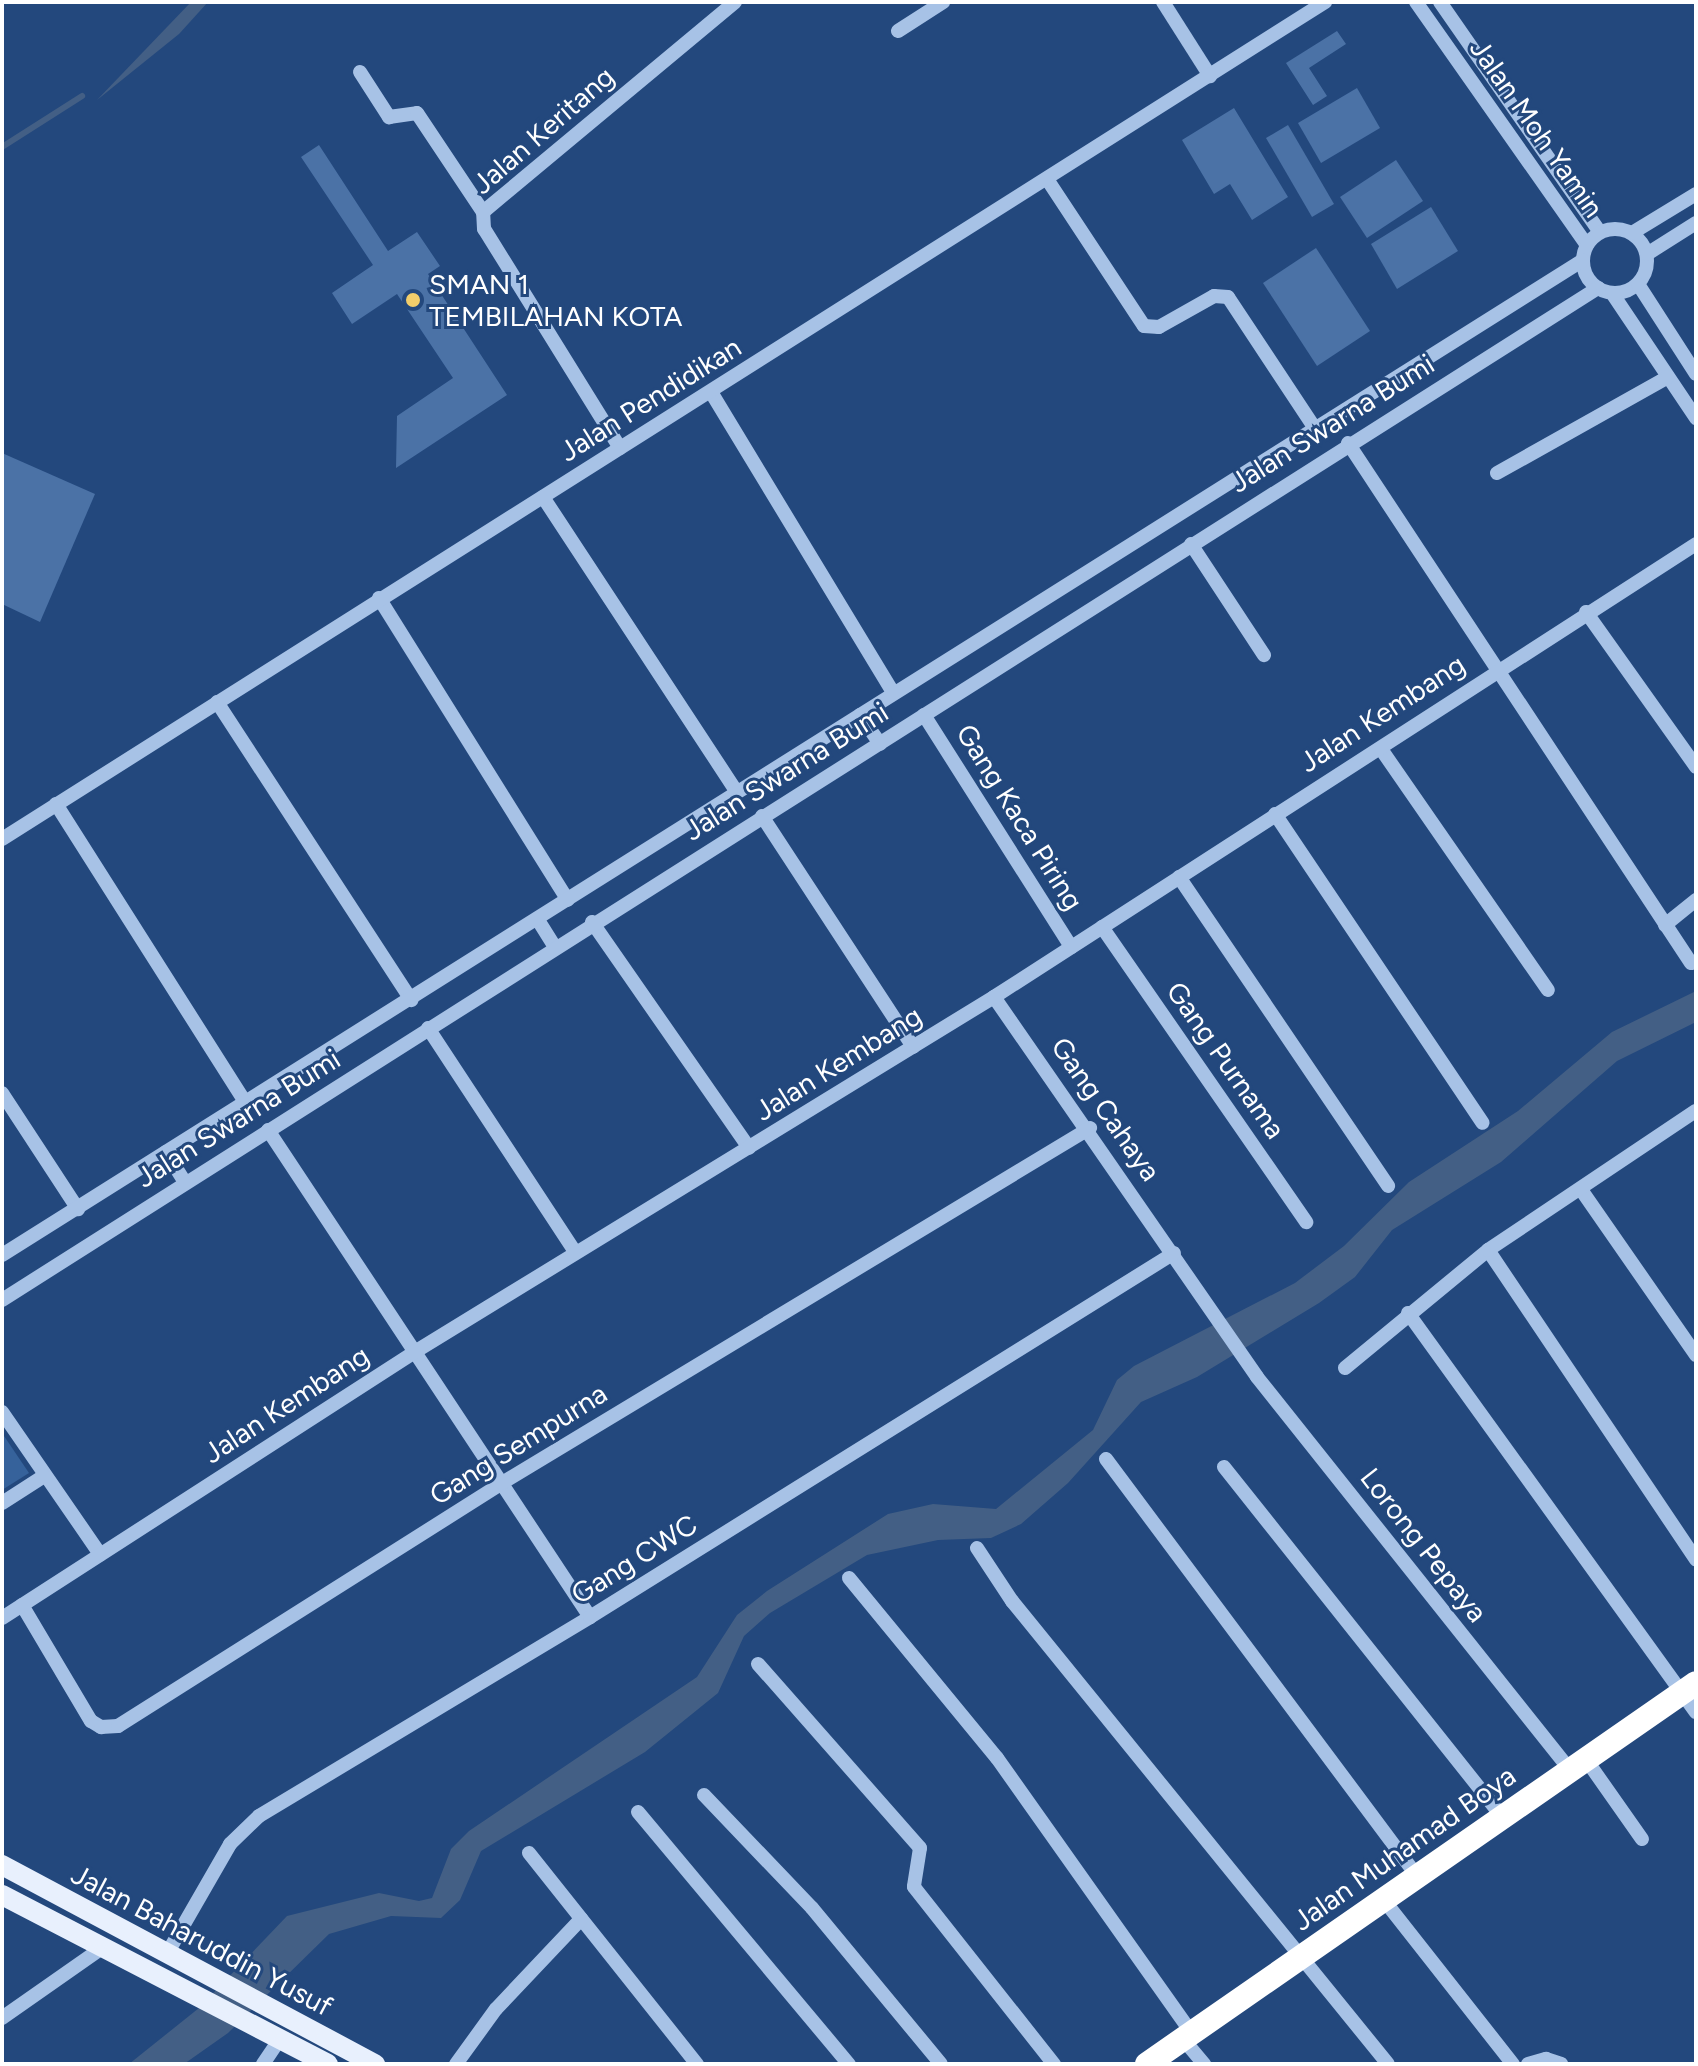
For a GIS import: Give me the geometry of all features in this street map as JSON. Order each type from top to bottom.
[{"type":"highway","name":"Jalan Muhamad Boya","points":[[1147,2064],[1577,1764],[1691,1696]]},
{"type":"main road","name":"Jalan Baharuddin Yusuf","points":[[2,1865],[375,2064]]},
{"type":"main road","name":"Jalan Baharuddin Yusuf","points":[[2,1895],[328,2064]]},
{"type":"street","name":"Jalan Keritang","points":[[620,448],[484,229],[483,212],[735,2]]},
{"type":"street","points":[[898,31],[943,2]]},
{"type":"street","points":[[1163,2],[1210,76]]},
{"type":"street","name":"Jalan Pendidikan","points":[[2,839],[1325,2]]},
{"type":"street","name":"Jalan Moh Yamin","points":[[1416,2],[1585,253]]},
{"type":"street","name":"Jalan Moh Yamin","points":[[1440,2],[1600,232]]},
{"type":"street","points":[[360,72],[389,117],[417,113],[483,212]]},
{"type":"street","points":[[1047,179],[1144,326],[1159,327],[1214,296],[1228,297],[1314,427]]},
{"type":"street","points":[[1632,233],[1696,194]]},
{"type":"street","points":[[1647,254],[1696,223]]},
{"type":"street","points":[[1605,290],[1638,284],[1646,270],[1647,254],[1632,233],[1616,228],[1600,232],[1585,253],[1587,276],[1605,290],[1696,418]]},
{"type":"street","name":"Jalan Swarna Bumi","points":[[2,1255],[538,920],[1585,253]]},
{"type":"street","points":[[1638,284],[1696,374]]},
{"type":"street","name":"Jalan Swarna Bumi","points":[[2,1300],[554,946],[880,744],[1348,443],[1605,290]]},
{"type":"street","points":[[1497,473],[1668,377]]},
{"type":"street","points":[[711,392],[893,692]]},
{"type":"street","points":[[1348,443],[1494,670],[1691,963]]},
{"type":"street","points":[[543,497],[737,792]]},
{"type":"street","points":[[1191,544],[1264,655]]},
{"type":"street","name":"Jalan Kembang","points":[[2,1618],[413,1353],[994,997],[1275,814],[1381,749],[1494,670],[1696,544]]},
{"type":"street","points":[[379,598],[568,900]]},
{"type":"street","points":[[1586,612],[1696,767]]},
{"type":"street","points":[[217,702],[411,1000]]},
{"type":"street","points":[[860,715],[880,744]]},
{"type":"street","name":"Gang Kaca Piring","points":[[924,715],[1071,947]]},
{"type":"street","points":[[1381,749],[1548,990]]},
{"type":"street","points":[[56,804],[245,1102]]},
{"type":"street","points":[[1275,814],[1483,1123]]},
{"type":"street","points":[[762,816],[913,1047]]},
{"type":"street","points":[[1179,877],[1388,1186]]},
{"type":"street","points":[[1665,925],[1696,900]]},
{"type":"street","points":[[538,920],[554,946]]},
{"type":"street","points":[[592,922],[749,1148]]},
{"type":"street","name":"Gang Purnama","points":[[1102,927],[1306,1222]]},
{"type":"street","name":"Gang Cahaya","points":[[994,997],[1090,1128],[1219,1321]]},
{"type":"street","points":[[428,1028],[575,1252]]},
{"type":"street","points":[[2,1093],[78,1209]]},
{"type":"street","points":[[1345,1368],[1488,1250],[1582,1191],[1696,1111]]},
{"type":"street","name":"Gang Sempurna","points":[[22,1605],[91,1721],[101,1727],[118,1726],[502,1483],[1090,1128]]},
{"type":"street","points":[[268,1130],[590,1617]]},
{"type":"street","points":[[166,1152],[185,1183]]},
{"type":"street","points":[[1582,1191],[1696,1355]]},
{"type":"street","points":[[1488,1250],[1696,1560]]},
{"type":"street","name":"Gang CWC","points":[[168,1952],[230,1844],[246,1825],[590,1617],[1174,1253]]},
{"type":"street","points":[[1408,1313],[1691,1696]]},
{"type":"street","name":"Lorong Pepaya","points":[[1219,1321],[1239,1352],[1642,1839]]},
{"type":"street","points":[[2,1412],[100,1554]]},
{"type":"street","points":[[1106,1459],[1417,1876]]},
{"type":"street","points":[[1224,1467],[1502,1817]]},
{"type":"street","points":[[2,1503],[44,1476]]},
{"type":"street","points":[[977,1548],[1021,1613],[1388,2064]]},
{"type":"street","points":[[849,1578],[997,1758],[1188,2036],[1204,2064]]},
{"type":"street","points":[[758,1664],[920,1848],[914,1887],[1054,2064]]},
{"type":"street","points":[[704,1795],[812,1908],[941,2064]]},
{"type":"street","points":[[638,1812],[849,2064]]},
{"type":"street","points":[[529,1853],[697,2064]]},
{"type":"street","points":[[1383,1899],[1513,2064]]},
{"type":"street","points":[[456,2064],[496,2009],[581,1919]]},
{"type":"street","points":[[2,2018],[102,1948]]},
{"type":"street","points":[[263,2064],[280,2039]]},
{"type":"street","points":[[1528,2064],[1546,2059],[1561,2064]]},
{"type":"shaded area","points":[[191,2],[208,2],[179,34],[97,100]]},
{"type":"shaded area","points":[[1696,991],[1696,1022],[1617,1061],[1501,1162],[1392,1230],[1355,1277],[1319,1303],[1197,1377],[1141,1402],[1068,1483],[1021,1524],[991,1538],[938,1540],[867,1555],[770,1613],[744,1636],[718,1693],[645,1752],[481,1851],[460,1900],[441,1918],[391,1916],[329,1934],[228,2033],[184,2064],[129,2064],[199,2008],[287,1916],[379,1893],[419,1901],[432,1898],[451,1849],[469,1831],[697,1677],[737,1615],[767,1591],[888,1514],[933,1504],[996,1509],[1093,1430],[1117,1380],[1134,1366],[1295,1283],[1344,1246],[1409,1182],[1518,1111],[1612,1032]]},
{"type":"shaded area","points":[[2,1433],[29,1473],[2,1490]]},
{"type":"building","points":[[1337,31],[1346,44],[1309,68],[1327,96],[1313,105],[1286,63]]},
{"type":"building","points":[[1357,88],[1380,128],[1321,163],[1298,123]]},
{"type":"building","points":[[1234,108],[1288,197],[1252,220],[1230,184],[1214,194],[1182,140]]},
{"type":"building","points":[[1288,125],[1334,204],[1312,217],[1266,138]]},
{"type":"building","points":[[319,145],[388,251],[417,232],[440,266],[428,274],[507,395],[396,468],[397,416],[453,378],[397,294],[352,324],[332,293],[373,265],[301,157]]},
{"type":"building","points":[[1396,160],[1423,201],[1367,238],[1340,197]]},
{"type":"building","points":[[1431,207],[1458,251],[1397,289],[1371,244]]},
{"type":"building","points":[[1316,248],[1370,331],[1317,366],[1263,283]]},
{"type":"building","points":[[2,453],[95,494],[40,622],[2,604]]},
{"type":"waterway","points":[[2,147],[82,96]]},
{"type":"place","name":"SMAN 1 TEMBILAHAN KOTA","points":[[413,300]]}]
